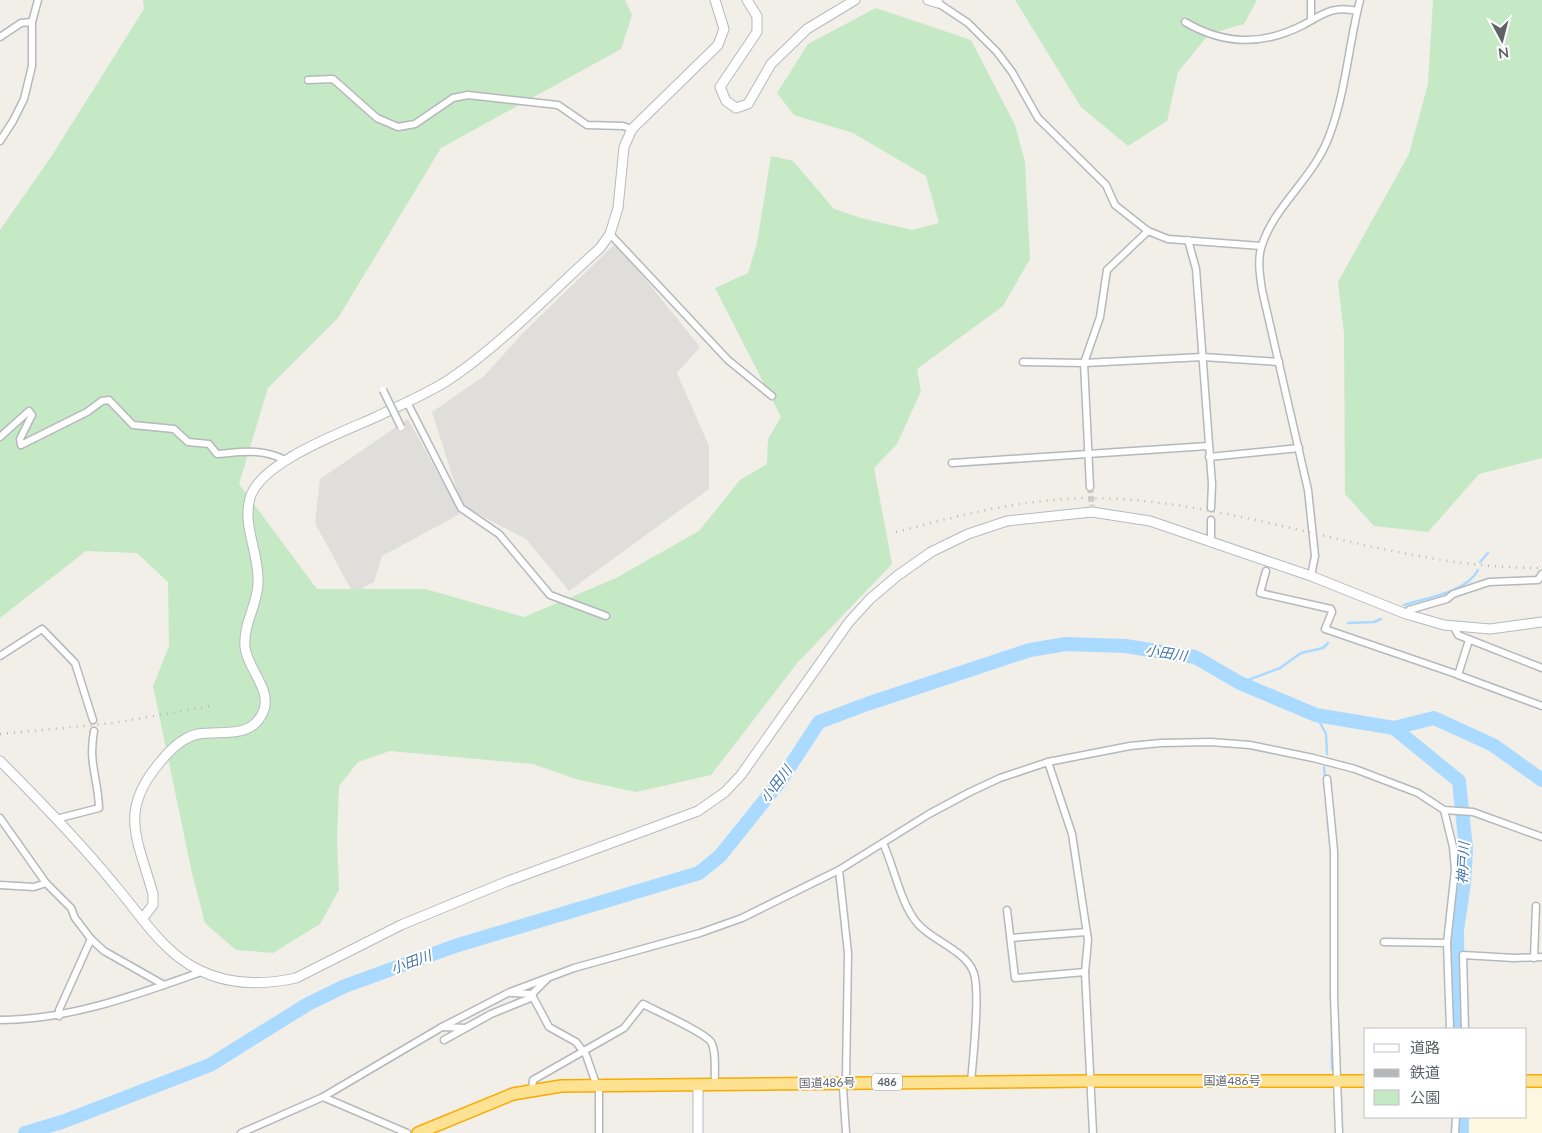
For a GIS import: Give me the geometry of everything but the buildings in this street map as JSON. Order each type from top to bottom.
[{"type":"highway","points":[[1527,1081],[1542,1080]]},
{"type":"highway","name":"国道486号","points":[[418,1133],[490,1101],[532,1089],[596,1085],[698,1086],[845,1082],[1364,1081]]},
{"type":"street","points":[[0,141],[24,99],[32,66],[32,22],[38,0]]},
{"type":"street","points":[[142,919],[153,904],[153,894],[134,819],[136,798],[144,782],[165,756],[178,744],[195,734],[238,733],[249,729],[258,722],[264,713],[265,698],[245,649],[245,630],[258,586],[257,560],[248,516],[250,497],[256,483],[285,460],[407,402],[450,379],[496,342],[600,248],[610,234],[618,208],[624,147],[632,129],[718,45],[724,29],[715,0]]},
{"type":"street","points":[[747,0],[757,16],[758,32],[720,87],[726,101],[736,108],[748,104],[771,64],[807,29],[855,0]]},
{"type":"street","points":[[928,0],[938,3],[968,23],[997,52],[1012,72],[1038,118],[1106,185],[1115,205],[1148,231],[1168,239],[1262,246]]},
{"type":"street","points":[[1310,20],[1311,0]]},
{"type":"street","points":[[1311,576],[1316,560],[1313,523],[1299,448],[1262,290],[1260,263],[1262,246],[1276,217],[1322,155],[1332,130],[1360,0]]},
{"type":"street","points":[[1185,22],[1210,35],[1230,40],[1247,41],[1287,31],[1336,8],[1357,11]]},
{"type":"street","points":[[0,37],[21,23],[32,22]]},
{"type":"street","points":[[308,80],[333,79],[377,118],[398,127],[415,124],[453,98],[468,95],[558,105],[587,125],[623,126],[632,129]]},
{"type":"street","points":[[1090,486],[1084,363],[1100,316],[1107,270],[1148,231]]},
{"type":"street","points":[[610,234],[728,360],[772,396]]},
{"type":"street","points":[[1188,240],[1196,269],[1211,508]]},
{"type":"street","points":[[1023,362],[1084,363],[1203,357],[1279,362]]},
{"type":"street","points":[[383,390],[401,427]]},
{"type":"street","points":[[0,437],[29,411],[32,415],[20,439],[21,445],[87,412],[102,400],[109,400],[133,425],[174,429],[188,442],[209,444],[217,454],[257,450],[285,460]]},
{"type":"street","points":[[407,402],[461,508],[499,534],[550,595],[606,616]]},
{"type":"street","points":[[952,463],[1208,446]]},
{"type":"street","points":[[1209,456],[1299,448]]},
{"type":"street","points":[[0,761],[56,819],[114,884],[142,919],[186,963],[201,972],[238,982],[257,984],[296,978],[410,921],[508,881],[698,811],[725,792],[741,775],[849,622],[870,599],[897,576],[932,552],[968,534],[1008,521],[1092,509],[1150,520],[1211,540],[1311,576],[1406,614],[1454,626],[1490,629],[1542,622]]},
{"type":"street","points":[[1211,540],[1212,520]]},
{"type":"street","points":[[1266,571],[1260,593],[1331,609],[1332,612],[1325,629],[1542,706]]},
{"type":"street","points":[[1406,614],[1409,610],[1447,599],[1453,594],[1490,582],[1538,580],[1542,574]]},
{"type":"street","points":[[1454,626],[1458,636],[1542,668]]},
{"type":"street","points":[[0,656],[42,629],[75,663],[93,720]]},
{"type":"street","points":[[1458,675],[1469,640]]},
{"type":"street","points":[[56,819],[99,808],[98,793],[91,761],[94,731]]},
{"type":"street","points":[[243,1133],[323,1097],[442,1027],[510,992],[548,977],[721,926],[777,902],[839,870],[929,814],[970,792],[1000,778],[1048,762],[1130,746],[1193,741],[1230,743],[1313,758],[1355,769],[1418,793],[1447,810],[1470,812],[1542,837]]},
{"type":"street","points":[[1048,762],[1072,834],[1086,932],[1085,972],[1093,1133]]},
{"type":"street","points":[[1327,779],[1334,851],[1334,996],[1339,1133]]},
{"type":"street","points":[[1447,810],[1455,870],[1447,943],[1450,1028]]},
{"type":"street","points":[[0,818],[46,883],[71,908],[75,918],[91,939],[104,951],[164,985]]},
{"type":"street","points":[[883,843],[913,917],[923,929],[962,958],[973,971],[976,989],[972,1082]]},
{"type":"street","points":[[839,870],[848,953],[845,1082],[846,1133]]},
{"type":"street","points":[[0,885],[34,887],[46,883]]},
{"type":"street","points":[[1534,958],[1536,906]]},
{"type":"street","points":[[1007,910],[1015,978],[1085,972]]},
{"type":"street","points":[[1010,938],[1086,932]]},
{"type":"street","points":[[59,1016],[59,1010],[91,939]]},
{"type":"street","points":[[1384,942],[1447,943]]},
{"type":"street","points":[[1465,1028],[1463,955],[1542,957]]},
{"type":"street","points":[[0,1020],[59,1016],[201,972]]},
{"type":"street","points":[[444,1040],[491,1014],[533,996],[548,977]]},
{"type":"street","points":[[510,992],[533,996]]},
{"type":"street","points":[[533,996],[553,1031],[576,1042],[584,1051],[599,1092],[599,1133]]},
{"type":"street","points":[[532,1089],[533,1080],[624,1028],[643,1004],[699,1034],[710,1042],[713,1051],[715,1085]]},
{"type":"street","points":[[442,1027],[466,1028]]},
{"type":"street","points":[[698,1086],[698,1133]]},
{"type":"street","points":[[323,1097],[408,1133]]},
{"type":"street","points":[[1455,1133],[1456,1118]]},
{"type":"shaded area","points":[[616,243],[700,347],[677,373],[709,446],[709,489],[569,591],[526,539],[462,506],[432,412],[484,376],[523,333]]},
{"type":"shaded area","points":[[408,419],[460,514],[382,556],[374,582],[353,593],[315,523],[320,479]]},
{"type":"shaded area","points":[[1527,1085],[1542,1085],[1542,1133],[1467,1133],[1467,1118],[1527,1118]]},
{"type":"green space","points":[[143,0],[625,0],[632,15],[621,49],[441,148],[338,318],[268,388],[239,484],[317,589],[425,589],[524,617],[616,578],[699,531],[740,480],[767,464],[768,439],[781,417],[715,288],[748,273],[757,243],[771,156],[793,161],[834,209],[861,218],[912,230],[939,223],[926,176],[853,133],[794,115],[777,93],[808,44],[876,8],[971,40],[1015,125],[1025,162],[1030,259],[1003,306],[917,369],[921,391],[897,444],[874,468],[892,564],[798,662],[711,775],[636,792],[576,779],[533,764],[390,751],[358,762],[339,786],[337,837],[339,890],[320,924],[273,953],[236,950],[205,923],[192,873],[153,686],[169,646],[168,582],[137,553],[86,551],[0,618],[0,230],[51,157],[144,9]]},
{"type":"green space","points":[[1015,0],[1257,0],[1244,24],[1209,34],[1178,72],[1167,121],[1128,146],[1081,107]]},
{"type":"green space","points":[[1433,0],[1542,0],[1542,458],[1479,474],[1428,532],[1374,526],[1345,494],[1344,333],[1338,282],[1409,154],[1428,84]]},
{"type":"waterway","points":[[1480,562],[1488,553]]},
{"type":"waterway","points":[[1404,605],[1456,589],[1473,578],[1478,570]]},
{"type":"waterway","points":[[1348,623],[1374,622],[1381,619]]},
{"type":"waterway","points":[[1240,683],[1280,668],[1301,653],[1323,648],[1328,643]]},
{"type":"waterway","name":"小田川","points":[[25,1133],[62,1122],[210,1065],[308,1004],[345,986],[455,946],[699,873],[720,856],[781,780],[819,722],[867,704],[1030,650],[1066,644],[1125,646],[1195,657],[1240,683],[1316,715],[1394,728],[1434,718],[1493,745],[1542,780]]},
{"type":"waterway","points":[[1316,715],[1326,734],[1327,754]]},
{"type":"waterway","name":"神戸川","points":[[1394,728],[1459,781],[1466,849],[1464,883],[1457,930],[1458,1028]]},
{"type":"waterway","points":[[1324,767],[1325,778]]},
{"type":"waterway","points":[[1332,1016],[1332,1069]]},
{"type":"waterway","name":"神戸川","points":[[1462,1118],[1462,1133]]},
{"type":"tunnel","points":[[1090,487],[1092,506]]},
{"type":"railway","points":[[896,532],[980,511],[1034,502],[1062,499],[1120,499],[1226,514],[1435,559],[1488,566],[1542,568]]},
{"type":"railway","points":[[0,734],[113,723],[211,706]]}]
